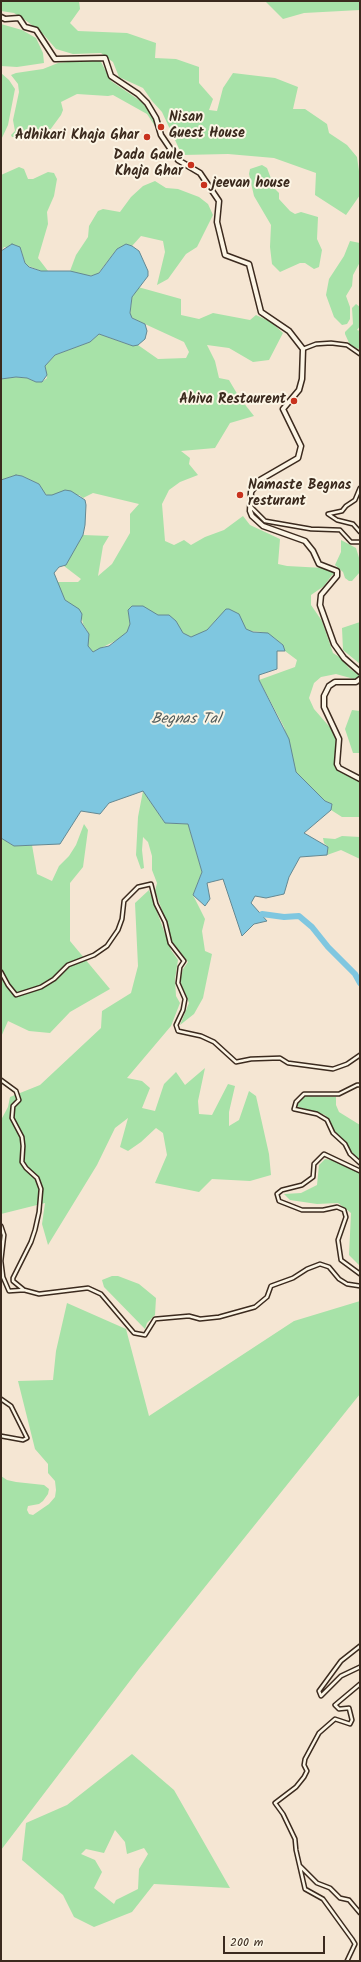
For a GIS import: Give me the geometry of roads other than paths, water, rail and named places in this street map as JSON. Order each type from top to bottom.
[{"type":"main road","points":[[1,17],[5,19],[19,18],[25,27],[36,30],[55,59],[105,58],[111,76],[138,94],[147,103],[156,118],[161,135],[178,160],[200,173],[219,201],[217,222],[225,255],[249,264],[261,312],[289,331],[303,348],[302,379],[299,390],[283,409],[301,446],[298,458],[260,480],[251,492],[249,505],[252,516],[263,526],[305,541],[313,551],[319,564],[337,571],[337,576],[321,595],[320,605],[334,644],[344,658],[360,672]]},
{"type":"main road","points":[[360,679],[356,682],[335,682],[329,686],[324,696],[324,707],[339,739],[337,764],[339,768],[360,779]]},
{"type":"street","points":[[303,348],[316,344],[331,343],[347,345],[360,354]]},
{"type":"street","points":[[360,488],[355,500],[346,506],[342,511],[328,514],[337,520],[353,524],[360,532]]},
{"type":"street","points":[[249,505],[265,521],[312,529],[340,530],[350,542],[360,542]]},
{"type":"street","points":[[1,972],[8,985],[16,995],[41,987],[54,979],[68,965],[94,955],[107,946],[118,930],[122,919],[124,901],[138,887],[151,884],[156,904],[165,922],[170,944],[184,961],[180,967],[178,983],[185,1000],[183,1010],[176,1025],[178,1031],[201,1036],[214,1042],[236,1062],[280,1058],[288,1063],[333,1069],[347,1064],[360,1055]]},
{"type":"street","points":[[1,1080],[16,1091],[19,1100],[13,1106],[12,1118],[22,1137],[22,1162],[37,1178],[41,1189],[39,1212],[35,1230],[31,1242],[13,1278],[13,1281],[24,1290]]},
{"type":"street","points":[[360,1085],[339,1094],[304,1094],[296,1102],[294,1109],[317,1114],[327,1120],[333,1133],[345,1144],[350,1154],[360,1163]]},
{"type":"street","points":[[360,1171],[324,1154],[314,1164],[313,1177],[302,1186],[282,1190],[277,1194],[279,1201],[302,1210],[324,1210],[337,1207],[344,1210],[346,1217],[338,1240],[341,1260],[360,1274]]},
{"type":"street","points":[[1,1226],[4,1235],[1,1261],[6,1285],[9,1291],[24,1290],[39,1294],[88,1288],[101,1294],[134,1333],[145,1335],[155,1319],[189,1316],[200,1319],[219,1317],[256,1307],[267,1297],[270,1286],[293,1278],[307,1269],[320,1264],[329,1267],[339,1279],[347,1284],[360,1286]]},
{"type":"street","points":[[1,1399],[11,1406],[27,1438],[23,1440],[1,1436]]},
{"type":"street","points":[[360,1646],[341,1661],[319,1691],[321,1696],[341,1676],[360,1667]]},
{"type":"street","points":[[347,1961],[354,1944],[352,1939],[323,1899],[305,1889],[295,1839],[283,1814],[275,1803],[296,1787],[304,1777],[307,1771],[304,1766],[305,1759],[319,1732],[335,1719],[350,1724],[352,1720],[349,1708],[340,1709],[335,1705],[360,1684]]},
{"type":"street","points":[[300,1866],[317,1883],[330,1888],[340,1898],[349,1900],[360,1913]]},
{"type":"water","points":[[12,244],[20,247],[25,263],[29,267],[41,271],[70,271],[91,276],[99,273],[117,249],[126,244],[139,251],[148,271],[148,276],[132,297],[130,313],[132,318],[145,324],[147,331],[145,339],[138,345],[133,346],[99,334],[90,342],[55,355],[45,366],[47,375],[42,382],[16,377],[1,379],[1,251]]},
{"type":"water","name":"Begnas Tal","points":[[16,475],[22,476],[39,484],[46,495],[52,495],[65,490],[71,491],[85,500],[85,525],[83,535],[66,565],[59,567],[54,573],[65,600],[79,609],[82,614],[81,622],[89,634],[88,646],[93,652],[100,648],[109,646],[127,632],[130,624],[128,610],[132,606],[143,606],[158,615],[169,615],[176,621],[183,633],[191,637],[207,630],[226,609],[229,609],[239,614],[246,629],[253,632],[268,633],[283,645],[285,651],[277,651],[277,669],[259,675],[259,680],[289,739],[296,772],[325,801],[332,804],[331,810],[304,833],[328,847],[327,855],[300,857],[289,877],[284,894],[266,898],[255,896],[251,903],[267,921],[254,924],[242,936],[223,879],[207,883],[210,899],[205,906],[193,895],[202,872],[188,824],[165,823],[143,791],[109,803],[100,814],[81,811],[60,844],[14,846],[1,838],[1,480]]},
{"type":"waterway","points":[[262,914],[284,917],[299,916],[312,927],[328,947],[355,974],[360,983]]},
{"type":"place","name":"Nisan Guest House","points":[[161,127]]},
{"type":"place","name":"Adhikari Khaja Ghar","points":[[147,137]]},
{"type":"place","name":"Dada Gaule Khaja Ghar","points":[[191,165]]},
{"type":"place","name":"jeevan house","points":[[204,185]]},
{"type":"place","name":"Ahiva Restaurent","points":[[294,401]]},
{"type":"place","name":"Namaste Begnas resturant","points":[[240,495]]}]
